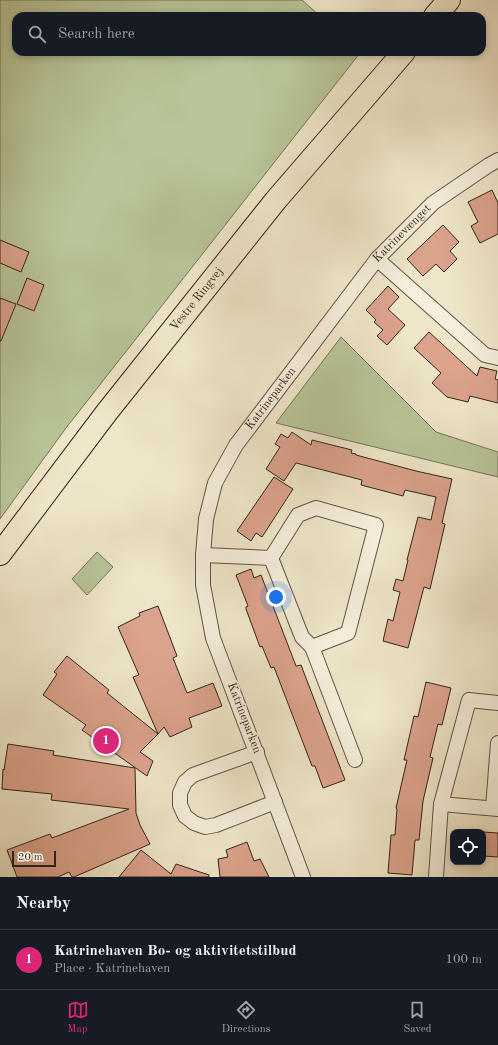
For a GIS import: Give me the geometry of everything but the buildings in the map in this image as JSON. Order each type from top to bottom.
[{"type":"main road","points":[[438,12],[449,0]]},
{"type":"main road","name":"Vestre Ringvej","points":[[0,554],[107,412],[256,225],[401,56]]},
{"type":"street","name":"Katrinevænget","points":[[498,160],[488,165],[433,204],[377,259],[485,355],[498,358]]},
{"type":"street","name":"Katrineparken","points":[[304,877],[213,638],[202,586],[206,519],[215,483],[236,445],[377,259]]},
{"type":"street","points":[[271,558],[298,515],[316,508],[376,525],[348,633],[312,647]]},
{"type":"street","points":[[203,555],[271,558]]},
{"type":"street","points":[[271,558],[302,637],[312,647],[355,760]]},
{"type":"street","points":[[436,877],[441,804],[469,700],[498,703]]},
{"type":"street","points":[[441,804],[496,809],[498,742]]},
{"type":"street","points":[[257,752],[193,775],[184,782],[180,793],[180,805],[185,816],[194,823],[205,827],[216,825],[275,802]]},
{"type":"green space","points":[[0,0],[302,0],[316,12],[12,12],[12,56],[358,56],[66,428],[0,519]]},
{"type":"green space","points":[[341,337],[436,432],[498,452],[498,477],[276,423]]},
{"type":"green space","points":[[97,552],[113,567],[87,595],[72,579]]},
{"type":"place","name":"Katrinehaven Bo- og aktivitetstilbud","points":[[106,741]]}]
